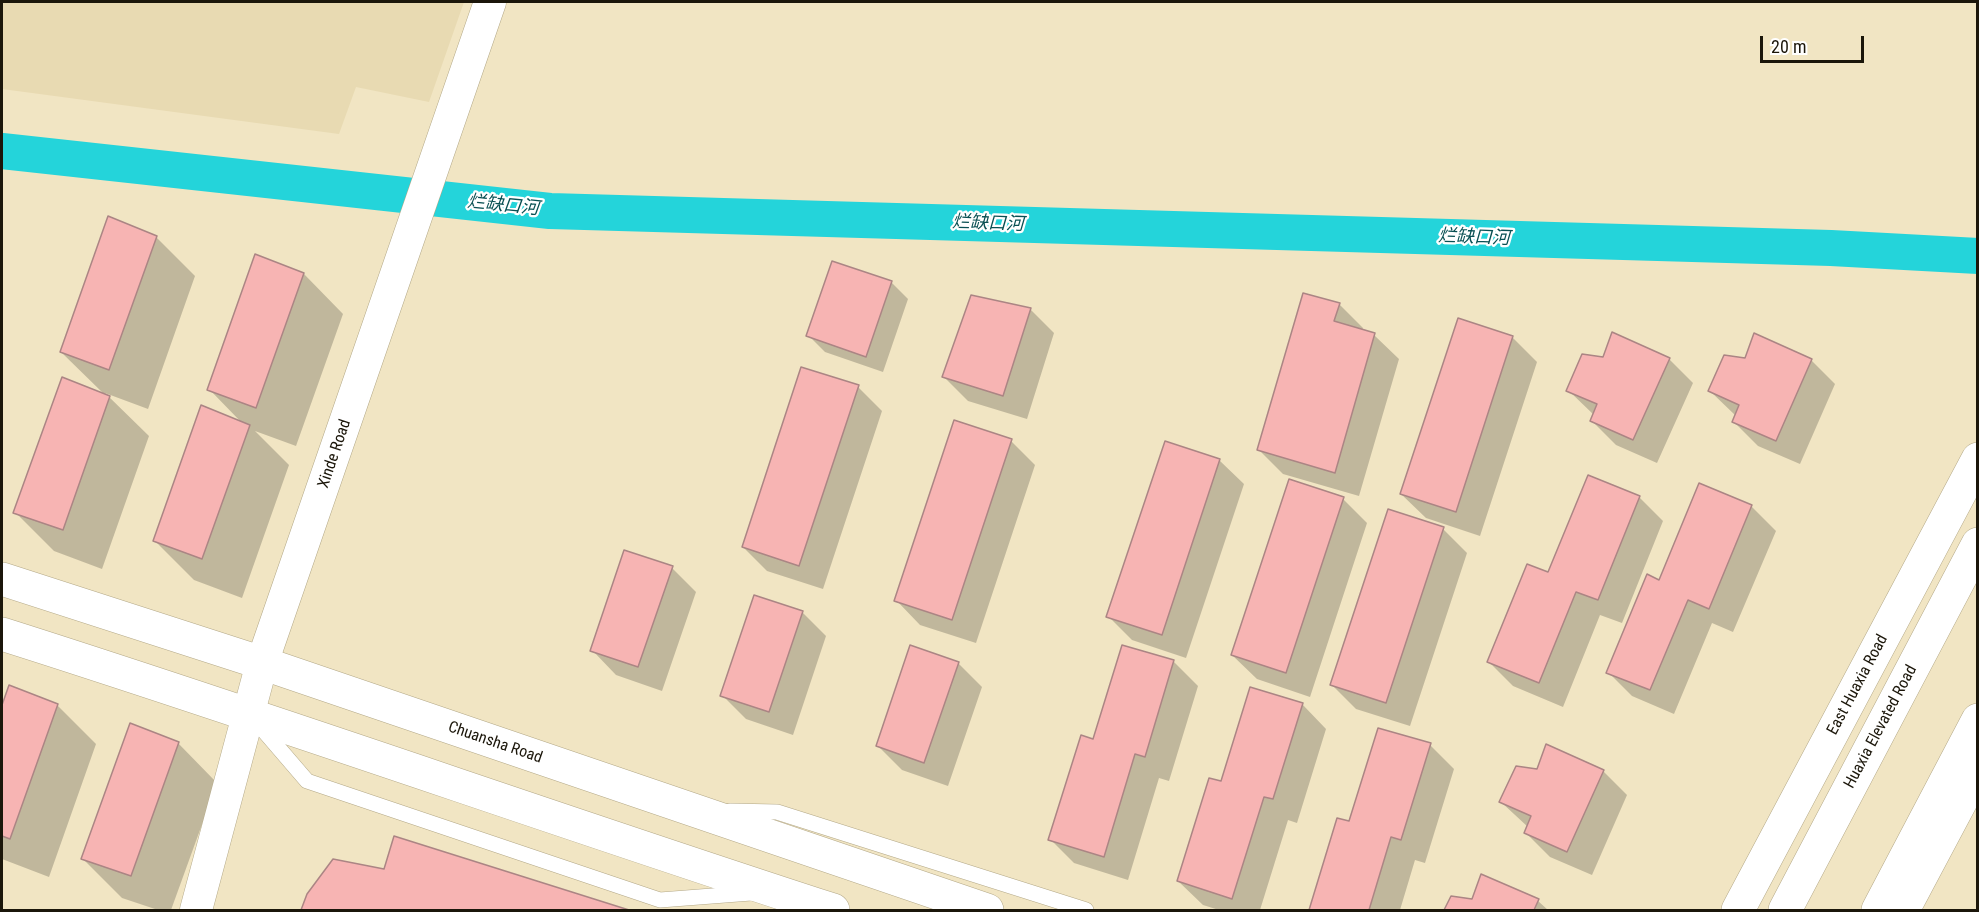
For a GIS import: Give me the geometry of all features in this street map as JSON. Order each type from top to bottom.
[{"type":"main road","name":"East Huaxia Road","points":[[1738,910],[1977,459]]},
{"type":"main road","name":"Huaxia Elevated Road","points":[[1785,910],[1977,544]]},
{"type":"main road","name":"Chuansha Road","points":[[2,579],[262,663],[987,910]]},
{"type":"main road","points":[[2,634],[248,712],[589,831],[833,910]]},
{"type":"main road","points":[[1878,910],[1977,720]]},
{"type":"main road","points":[[1903,910],[1977,769]]},
{"type":"street","name":"Xinde Road","points":[[196,910],[262,663],[490,2]]},
{"type":"lane","points":[[248,712],[307,782],[660,900],[775,892]]},
{"type":"lane","points":[[692,811],[777,812],[1086,910]]},
{"type":"shaded area","points":[[2,2],[464,2],[429,102],[356,87],[339,134],[2,89]]},
{"type":"building","points":[[108,216],[157,236],[109,370],[60,352]]},
{"type":"building","points":[[255,254],[304,273],[256,408],[207,390]]},
{"type":"building","points":[[832,261],[892,281],[866,357],[806,336]]},
{"type":"building","points":[[1303,293],[1340,303],[1334,321],[1375,333],[1335,473],[1257,450]]},
{"type":"building","points":[[971,295],[1031,308],[1003,396],[942,377]]},
{"type":"building","points":[[1458,318],[1513,336],[1456,512],[1400,494]]},
{"type":"building","points":[[1612,332],[1670,358],[1633,440],[1590,421],[1597,404],[1566,391],[1582,354],[1603,357]]},
{"type":"building","points":[[1754,333],[1812,359],[1776,441],[1732,422],[1739,405],[1708,391],[1724,355],[1745,358]]},
{"type":"building","points":[[801,367],[859,385],[799,566],[742,547]]},
{"type":"building","points":[[62,377],[110,396],[63,530],[13,513]]},
{"type":"building","points":[[201,405],[250,425],[202,559],[153,541]]},
{"type":"building","points":[[954,420],[1012,439],[952,620],[894,601]]},
{"type":"building","points":[[1165,441],[1220,459],[1162,635],[1106,617]]},
{"type":"building","points":[[1588,475],[1640,496],[1598,600],[1576,592],[1539,683],[1487,662],[1527,564],[1548,572]]},
{"type":"building","points":[[1289,479],[1344,497],[1286,673],[1231,655]]},
{"type":"building","points":[[1699,483],[1752,505],[1709,609],[1688,600],[1650,690],[1606,673],[1647,574],[1659,580]]},
{"type":"building","points":[[1388,509],[1444,527],[1386,703],[1330,685]]},
{"type":"building","points":[[624,550],[673,566],[638,667],[590,651]]},
{"type":"building","points":[[754,595],[803,611],[769,712],[720,696]]},
{"type":"building","points":[[910,645],[959,662],[924,763],[876,746]]},
{"type":"building","points":[[1122,645],[1174,660],[1145,757],[1135,754],[1104,857],[1048,840],[1081,735],[1093,739]]},
{"type":"building","points":[[9,685],[58,704],[10,839],[2,836],[2,705]]},
{"type":"building","points":[[1250,687],[1303,703],[1273,799],[1264,797],[1232,899],[1177,881],[1209,778],[1221,781]]},
{"type":"building","points":[[130,723],[179,742],[131,876],[81,859]]},
{"type":"building","points":[[1378,728],[1431,743],[1401,840],[1391,837],[1369,910],[1309,910],[1337,818],[1349,821]]},
{"type":"building","points":[[1546,744],[1604,770],[1567,852],[1524,833],[1531,816],[1499,802],[1516,766],[1537,769]]},
{"type":"building","points":[[394,836],[629,910],[301,910],[307,894],[333,859],[384,869]]},
{"type":"building","points":[[1481,874],[1539,899],[1534,910],[1444,910],[1451,896],[1472,899]]},
{"type":"waterway","name":"烂缺口河","points":[[2,151],[550,211],[1831,248],[1978,256]]}]
